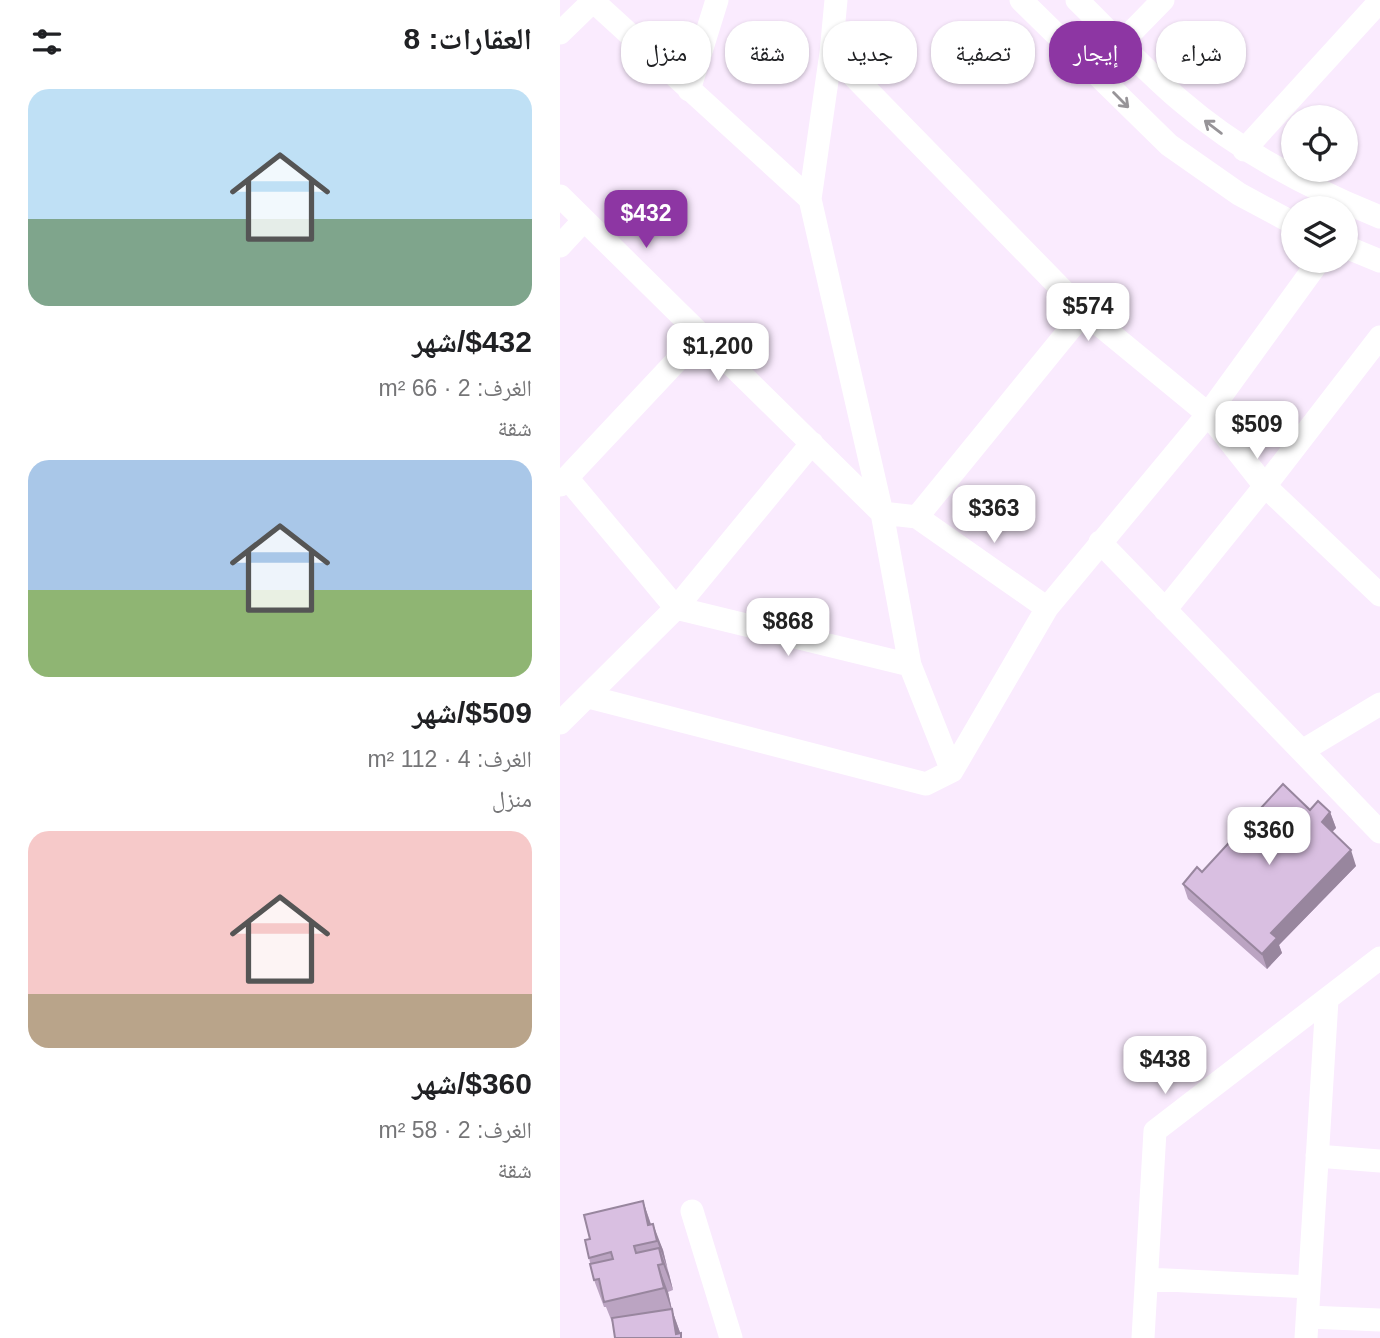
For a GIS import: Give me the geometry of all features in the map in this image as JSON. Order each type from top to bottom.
[{"type":"street","points":[[690,90],[717,0]]},
{"type":"street","points":[[834,21],[836,0]]},
{"type":"street","points":[[1021,0],[1169,145],[1239,194],[1281,217]]},
{"type":"street","points":[[1077,0],[1098,21]]},
{"type":"street","points":[[1142,22],[1163,0]]},
{"type":"street","points":[[1244,150],[1380,1]]},
{"type":"street","points":[[560,33],[602,4],[690,90],[810,199]]},
{"type":"street","points":[[1142,63],[1180,100],[1244,150],[1318,190],[1380,217]]},
{"type":"street","points":[[827,84],[810,199],[882,513],[910,665],[952,771]]},
{"type":"street","points":[[861,84],[1084,313],[1208,414],[1265,486],[1380,595]]},
{"type":"street","points":[[560,196],[882,513],[916,517],[1047,608]]},
{"type":"street","points":[[560,246],[584,220]]},
{"type":"street","points":[[1358,252],[1380,260]]},
{"type":"street","points":[[589,697],[926,784],[952,771],[1047,608],[1208,414],[1310,273]]},
{"type":"street","points":[[916,517],[1084,313]]},
{"type":"street","points":[[701,335],[563,481],[676,607],[910,665]]},
{"type":"street","points":[[1166,610],[1376,351]]},
{"type":"street","points":[[560,723],[589,697],[676,607],[811,443]]},
{"type":"street","points":[[1100,542],[1380,832]]},
{"type":"street","points":[[1302,751],[1380,704]]},
{"type":"street","points":[[1143,1338],[1155,1131],[1380,958]]},
{"type":"street","points":[[1327,1000],[1307,1328],[1380,1320]]},
{"type":"street","points":[[1317,1156],[1380,1161]]},
{"type":"street","points":[[692,1211],[731,1338]]},
{"type":"street","points":[[1147,1279],[1309,1287]]},
{"type":"building","points":[[1283,784],[1310,810],[1318,801],[1330,812],[1322,822],[1351,850],[1271,933],[1277,938],[1262,954],[1183,884],[1197,867],[1202,872]]},
{"type":"building","points":[[643,1201],[648,1225],[653,1224],[657,1241],[634,1246],[636,1253],[659,1248],[663,1264],[658,1265],[664,1288],[604,1302],[599,1279],[594,1280],[590,1264],[613,1259],[611,1252],[589,1258],[585,1240],[590,1239],[584,1215]]},
{"type":"building","points":[[672,1309],[676,1334],[681,1333],[681,1338],[615,1338],[612,1318]]}]
